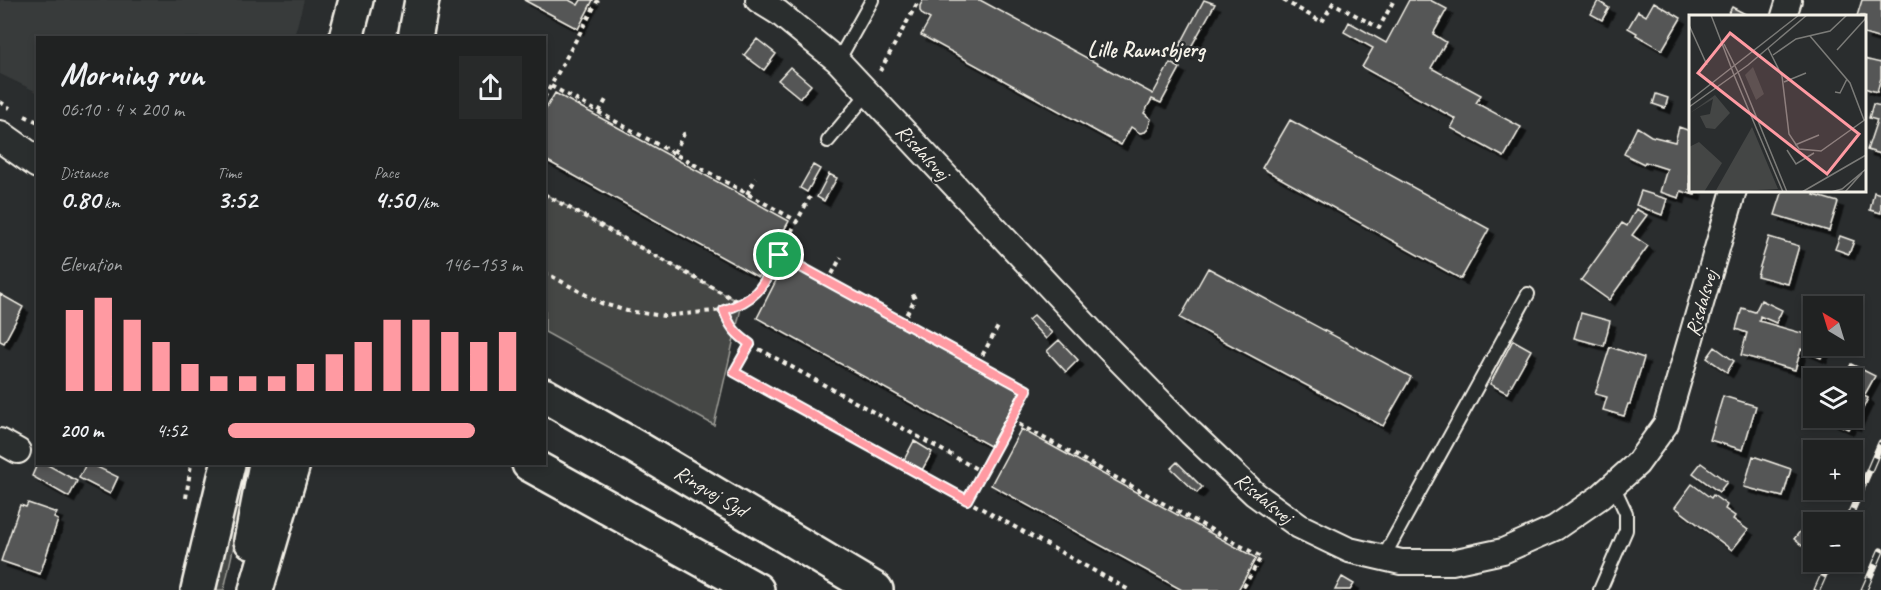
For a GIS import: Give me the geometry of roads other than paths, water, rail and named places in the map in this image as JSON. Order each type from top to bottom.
[{"type":"main road","points":[[347,36],[356,0]]},
{"type":"main road","points":[[360,36],[365,0]]},
{"type":"main road","points":[[415,36],[422,0]]},
{"type":"main road","name":"Ringvej Syd","points":[[546,396],[876,590]]},
{"type":"main road","points":[[546,411],[639,449]]},
{"type":"main road","points":[[198,590],[228,465]]},
{"type":"main road","points":[[242,590],[266,465]]},
{"type":"main road","points":[[256,590],[293,465]]},
{"type":"main road","points":[[532,465],[757,590]]},
{"type":"street","name":"Risdalsvej","points":[[758,0],[779,13],[838,61],[1094,334],[1191,433],[1255,494],[1309,531],[1349,550],[1401,562],[1452,562],[1503,551],[1555,528],[1600,497],[1637,464],[1666,424],[1733,192]]},
{"type":"street","points":[[1784,15],[1789,0]]},
{"type":"street","points":[[0,132],[36,141]]},
{"type":"street","points":[[0,132],[36,152]]},
{"type":"street","points":[[0,132],[36,161]]},
{"type":"lane","points":[[838,61],[872,0]]},
{"type":"lane","points":[[828,141],[868,93]]},
{"type":"lane","points":[[1383,558],[1528,294]]},
{"type":"lane","points":[[1600,590],[1626,530],[1626,513],[1613,485]]},
{"type":"railway","points":[[1851,512],[1881,443]]},
{"type":"railway","points":[[1864,590],[1881,551]]},
{"type":"railway","points":[[1817,590],[1825,572]]},
{"type":"district","name":"Lille Ravnsbjerg","points":[[1146,49]]}]
